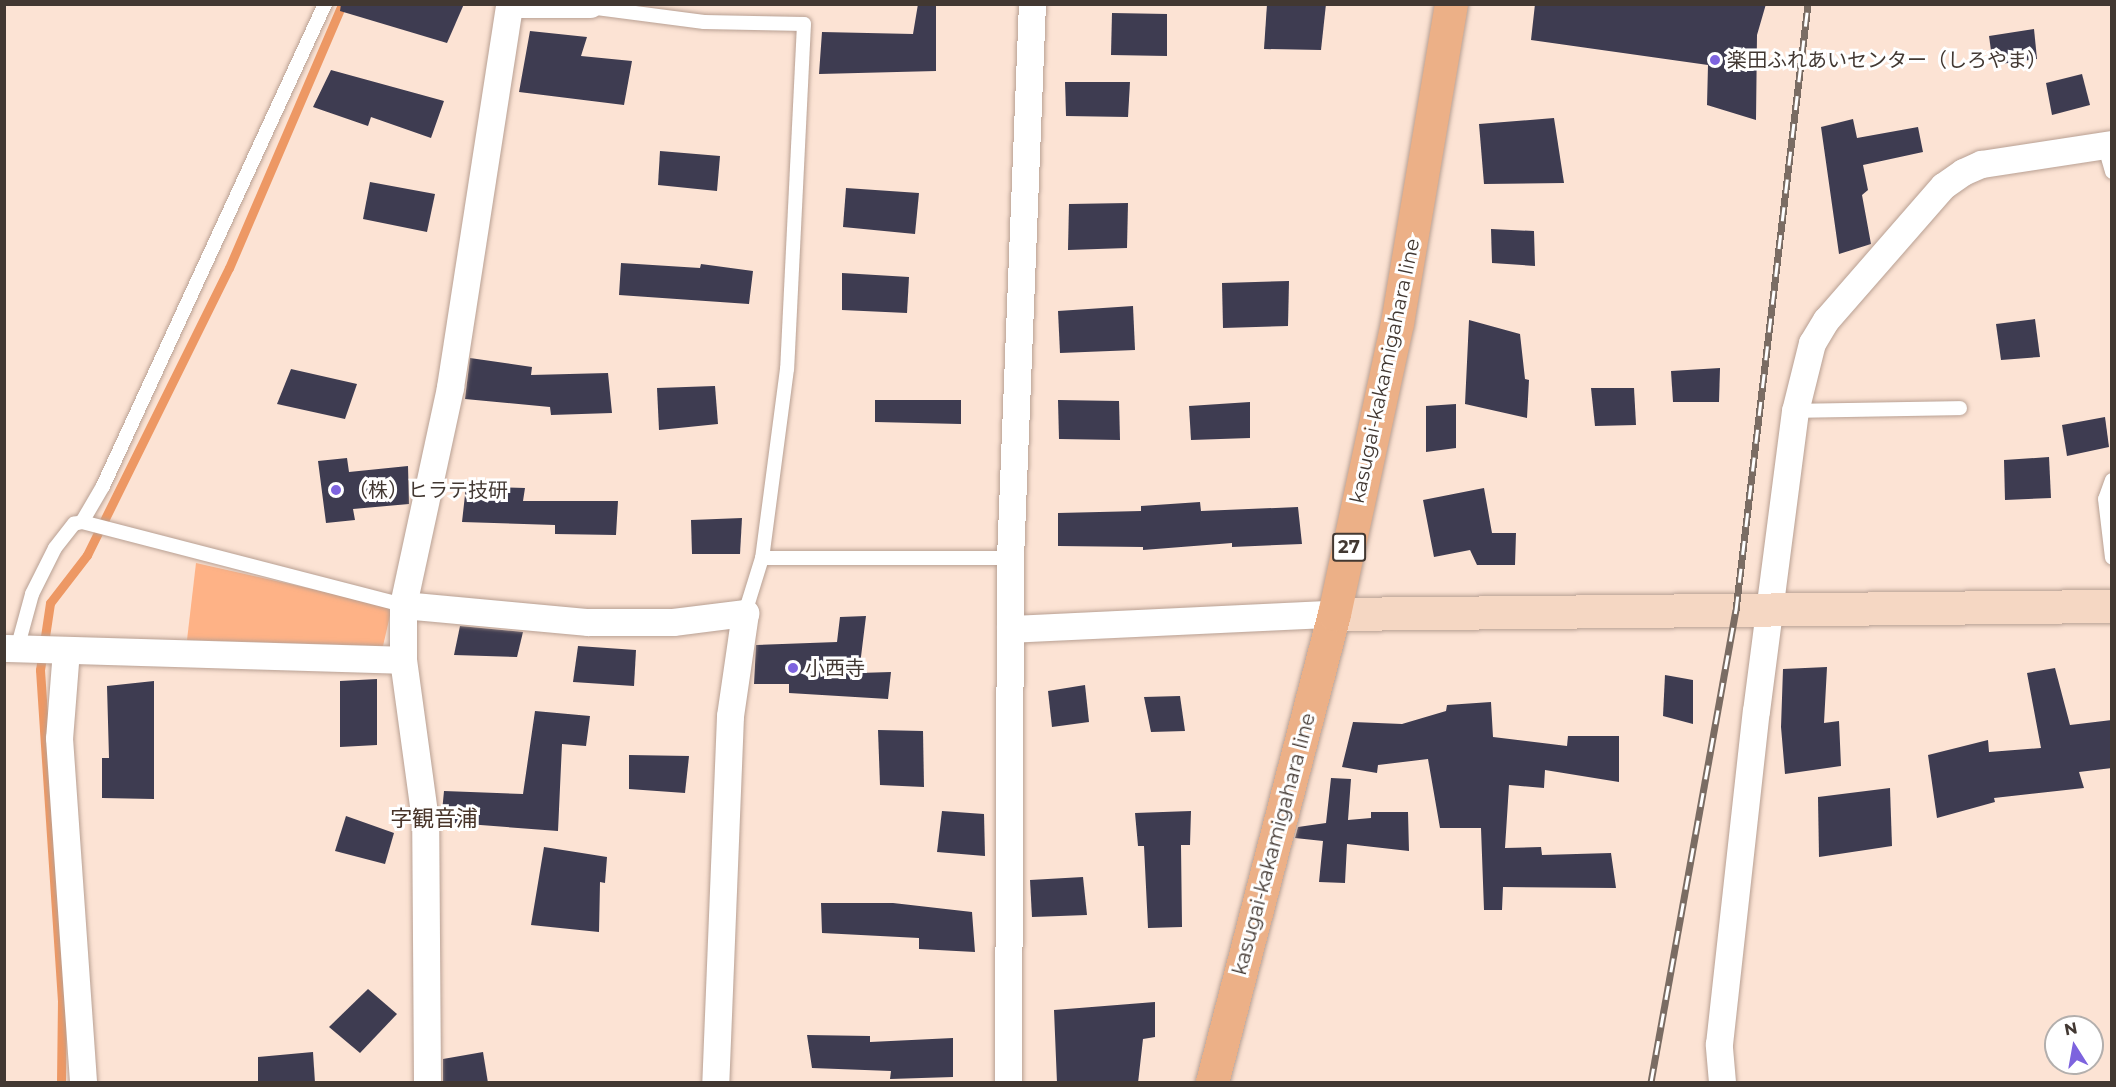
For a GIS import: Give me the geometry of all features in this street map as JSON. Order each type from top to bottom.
[{"type":"main road","name":"kasugai-kakamigahara line","points":[[1212,1083],[1334,614],[1397,323],[1451,4]]},
{"type":"street","points":[[427,1083],[426,820],[404,660],[403,605],[450,387],[511,4],[589,6]]},
{"type":"street","points":[[1008,1083],[1010,558],[1032,4]]},
{"type":"street","points":[[1722,1083],[1719,1044],[1770,610],[1795,411],[1812,343],[1826,320],[1943,186],[1980,164],[2110,154]]},
{"type":"street","points":[[403,605],[588,622],[673,622],[745,613],[730,716],[715,1083]]},
{"type":"street","points":[[1010,629],[1334,614],[2112,606]]},
{"type":"street","points":[[11,648],[404,660]]},
{"type":"street","points":[[66,650],[59,738],[83,1083]]},
{"type":"lane","points":[[82,522],[104,486],[325,4]]},
{"type":"lane","points":[[589,6],[704,22],[804,24],[787,369],[762,558],[745,613]]},
{"type":"lane","points":[[1795,411],[1960,408]]},
{"type":"lane","points":[[2112,480],[2105,499],[2112,558]]},
{"type":"lane","points":[[11,648],[32,594],[55,548],[74,524],[82,522],[403,605]]},
{"type":"lane","points":[[762,558],[1010,558]]},
{"type":"shaded area","points":[[196,563],[392,607],[383,646],[187,640]]},
{"type":"building","points":[[341,4],[464,4],[447,43],[340,11]]},
{"type":"building","points":[[918,4],[936,4],[936,71],[819,74],[822,32],[913,34]]},
{"type":"building","points":[[1267,4],[1326,4],[1321,50],[1264,49]]},
{"type":"building","name":"楽田ふれあいセンター（しろやま）","points":[[1535,4],[1766,4],[1757,35],[1756,120],[1707,105],[1708,65],[1531,40]]},
{"type":"building","points":[[1112,13],[1167,14],[1167,56],[1111,55]]},
{"type":"building","points":[[2034,29],[2037,59],[1993,65],[1989,36]]},
{"type":"building","points":[[530,31],[587,37],[581,56],[632,61],[624,105],[519,92]]},
{"type":"building","points":[[331,70],[444,101],[431,138],[371,117],[368,126],[313,107]]},
{"type":"building","points":[[2082,74],[2090,105],[2052,115],[2046,83]]},
{"type":"building","points":[[1065,82],[1130,82],[1128,117],[1066,116]]},
{"type":"building","points":[[1554,118],[1564,183],[1484,184],[1479,124]]},
{"type":"building","points":[[1853,119],[1857,138],[1918,127],[1923,152],[1863,165],[1868,190],[1862,195],[1871,244],[1839,254],[1821,127]]},
{"type":"building","points":[[660,151],[720,156],[717,191],[658,185]]},
{"type":"building","points":[[370,182],[435,194],[427,232],[363,219]]},
{"type":"building","points":[[846,188],[919,193],[915,234],[843,227]]},
{"type":"building","points":[[1128,203],[1127,248],[1068,250],[1069,204]]},
{"type":"building","points":[[1491,229],[1534,231],[1535,266],[1492,263]]},
{"type":"building","points":[[621,263],[700,268],[701,264],[753,271],[749,304],[619,295]]},
{"type":"building","points":[[842,273],[909,277],[907,313],[842,310]]},
{"type":"building","points":[[1289,281],[1288,326],[1223,328],[1222,283]]},
{"type":"building","points":[[1133,306],[1135,350],[1060,353],[1058,311]]},
{"type":"building","points":[[2035,319],[2040,357],[2001,360],[1996,324]]},
{"type":"building","points":[[1469,320],[1520,334],[1525,379],[1529,380],[1527,418],[1465,404]]},
{"type":"building","points":[[470,358],[532,367],[531,375],[608,373],[612,413],[551,415],[550,407],[465,399]]},
{"type":"building","points":[[1720,368],[1719,402],[1673,402],[1671,371]]},
{"type":"building","points":[[291,369],[357,384],[345,419],[277,404]]},
{"type":"building","points":[[715,386],[718,424],[659,430],[657,388]]},
{"type":"building","points":[[1591,388],[1634,388],[1636,425],[1595,426]]},
{"type":"building","points":[[875,400],[961,400],[961,424],[875,422]]},
{"type":"building","points":[[1058,400],[1119,401],[1120,440],[1059,439]]},
{"type":"building","points":[[1250,402],[1250,438],[1191,440],[1189,406]]},
{"type":"building","points":[[1456,404],[1456,448],[1426,452],[1426,406]]},
{"type":"building","points":[[2105,417],[2109,447],[2067,456],[2062,425]]},
{"type":"building","points":[[2049,457],[2051,498],[2005,500],[2004,460]]},
{"type":"building","points":[[347,458],[349,472],[408,466],[409,504],[353,509],[355,520],[326,523],[318,461]]},
{"type":"building","points":[[466,486],[525,488],[523,501],[618,501],[616,535],[555,534],[555,525],[462,522]]},
{"type":"building","points":[[1484,488],[1492,533],[1516,533],[1515,565],[1477,565],[1470,550],[1434,557],[1423,500]]},
{"type":"building","points":[[1200,502],[1201,511],[1298,507],[1302,544],[1232,547],[1232,543],[1143,550],[1143,547],[1058,546],[1058,513],[1141,511],[1141,506]]},
{"type":"building","points":[[742,518],[740,554],[692,554],[691,520]]},
{"type":"building","points":[[866,616],[859,673],[891,672],[888,699],[789,693],[789,684],[754,684],[756,645],[837,642],[840,617]]},
{"type":"building","points":[[460,626],[523,632],[517,657],[454,655]]},
{"type":"building","points":[[578,646],[636,650],[634,686],[573,682]]},
{"type":"building","points":[[1827,667],[1824,723],[1839,721],[1841,766],[1785,774],[1781,727],[1783,669]]},
{"type":"building","points":[[2055,668],[2070,725],[2112,720],[2112,768],[2079,772],[2084,788],[1994,798],[1995,802],[1937,818],[1928,755],[1988,740],[1989,752],[2041,748],[2027,673]]},
{"type":"building","points":[[1665,675],[1693,680],[1693,724],[1663,716]]},
{"type":"building","points":[[377,679],[377,745],[340,747],[340,681]]},
{"type":"building","points":[[154,681],[154,799],[102,798],[102,758],[109,758],[107,686]]},
{"type":"building","points":[[1085,685],[1089,722],[1052,727],[1048,691]]},
{"type":"building","points":[[1180,696],[1185,731],[1151,732],[1144,697]]},
{"type":"building","points":[[1491,702],[1493,737],[1567,746],[1568,736],[1619,736],[1619,782],[1545,770],[1544,788],[1509,785],[1505,848],[1541,847],[1542,855],[1611,853],[1616,888],[1503,887],[1502,910],[1484,910],[1481,828],[1440,828],[1428,759],[1378,765],[1377,773],[1342,767],[1353,722],[1402,724],[1446,711],[1447,705]]},
{"type":"building","points":[[535,711],[590,716],[586,746],[562,744],[558,831],[441,822],[444,791],[523,794]]},
{"type":"building","points":[[878,730],[923,731],[924,787],[880,785]]},
{"type":"building","points":[[629,755],[689,756],[685,793],[629,789]]},
{"type":"building","points":[[1331,778],[1351,779],[1348,820],[1371,818],[1371,812],[1408,812],[1409,851],[1347,844],[1345,883],[1319,882],[1323,841],[1295,838],[1298,827],[1326,823]]},
{"type":"building","points":[[1890,788],[1892,846],[1819,857],[1818,797]]},
{"type":"building","points":[[942,811],[984,814],[985,856],[937,852]]},
{"type":"building","points":[[1191,811],[1190,845],[1181,845],[1182,927],[1148,928],[1144,846],[1138,846],[1135,813]]},
{"type":"building","points":[[346,816],[394,833],[385,864],[335,851]]},
{"type":"building","points":[[544,847],[607,857],[605,883],[600,882],[599,932],[531,925]]},
{"type":"building","points":[[1083,877],[1087,915],[1032,917],[1030,880]]},
{"type":"building","points":[[821,903],[893,903],[972,912],[975,952],[919,949],[919,938],[822,933]]},
{"type":"building","points":[[368,989],[397,1014],[360,1053],[329,1027]]},
{"type":"building","points":[[1155,1002],[1155,1037],[1143,1039],[1138,1083],[1057,1083],[1054,1010]]},
{"type":"building","points":[[807,1035],[870,1036],[870,1042],[953,1038],[953,1077],[890,1079],[891,1071],[812,1068]]},
{"type":"building","points":[[313,1052],[315,1083],[258,1083],[258,1057]]},
{"type":"building","points":[[483,1052],[488,1083],[443,1083],[443,1059]]},
{"type":"waterway","points":[[61,1082],[62,1001],[40,670],[50,603],[87,555],[229,268],[342,4]]},
{"type":"railway","points":[[1651,1082],[1736,610],[1808,4]]},
{"type":"place","name":"楽田ふれあいセンター（しろやま）","points":[[1715,60]]},
{"type":"place","name":"（株）ヒラテ技研","points":[[336,490]]},
{"type":"place","name":"小西寺","points":[[793,668]]},
{"type":"district","name":"字観音浦","points":[[434,819]]}]
